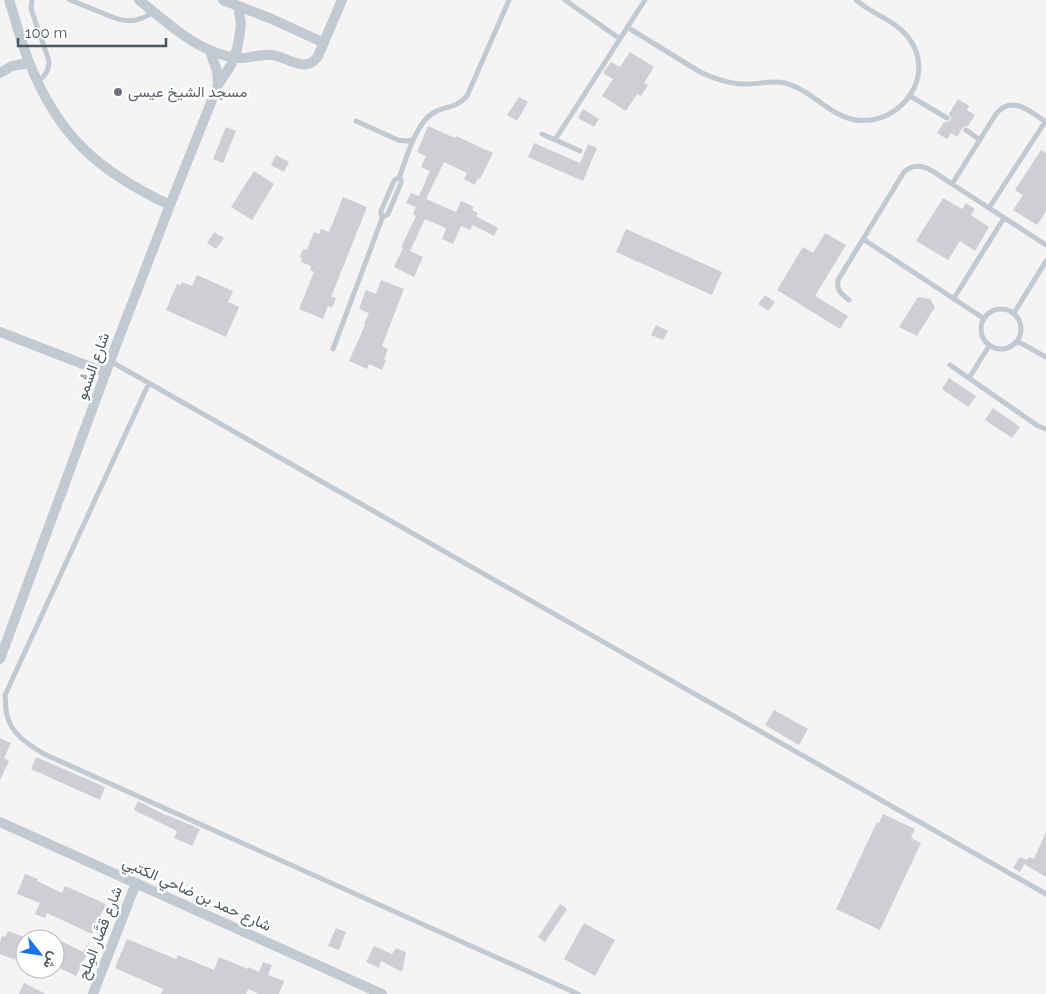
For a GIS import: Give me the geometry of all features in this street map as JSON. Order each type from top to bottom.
[{"type":"street","points":[[9,0],[18,32],[37,82],[61,123],[86,152],[116,176],[170,205]]},
{"type":"street","points":[[14,15],[16,0]]},
{"type":"street","points":[[139,0],[188,39],[210,51],[245,58],[258,55],[272,55],[303,65],[307,65],[315,60],[342,0]]},
{"type":"street","points":[[223,0],[281,23],[324,43]]},
{"type":"street","name":"شارع السُّمو","points":[[0,659],[170,205],[218,85],[228,72],[234,57],[240,32],[238,6]]},
{"type":"street","points":[[210,51],[216,64],[218,85]]},
{"type":"street","points":[[0,73],[12,66],[29,63]]},
{"type":"street","points":[[0,332],[106,373]]},
{"type":"street","name":"شارع حمد بن ضاحي الكتبي","points":[[0,822],[382,994]]},
{"type":"street","name":"شارع قصَّار المِلح","points":[[93,994],[136,883]]},
{"type":"lane","points":[[32,0],[32,12],[49,61],[46,74],[37,82]]},
{"type":"lane","points":[[70,0],[126,21],[143,18],[153,12]]},
{"type":"lane","points":[[333,349],[383,216],[381,211],[394,181],[396,178],[399,178],[413,140],[428,117],[439,110],[458,104],[467,96],[509,0]]},
{"type":"lane","points":[[565,0],[620,38]]},
{"type":"lane","points":[[555,140],[645,0]]},
{"type":"lane","points":[[627,27],[710,77],[730,83],[774,82],[794,86],[838,114],[854,120],[876,120],[896,111],[910,96],[915,88],[919,72],[918,57],[912,42],[902,30],[867,9],[856,0]]},
{"type":"lane","points":[[910,96],[946,118]]},
{"type":"lane","points":[[952,184],[999,110],[1011,104],[1020,106],[1046,122],[989,208]]},
{"type":"lane","points":[[356,120],[398,140],[406,142],[413,140]]},
{"type":"lane","points":[[966,130],[980,140]]},
{"type":"lane","points":[[542,134],[580,152]]},
{"type":"lane","points":[[849,300],[837,288],[838,280],[904,172],[914,166],[922,166],[1046,245]]},
{"type":"lane","points":[[954,298],[1004,218]]},
{"type":"lane","points":[[863,239],[983,318]]},
{"type":"lane","points":[[1014,312],[1046,261]]},
{"type":"lane","points":[[1001,308],[1014,312],[1018,317],[1021,329],[1017,341],[1004,349],[996,349],[989,346],[981,336],[980,330],[983,318],[994,309],[1001,308]]},
{"type":"lane","points":[[1017,341],[1046,357]]},
{"type":"lane","points":[[969,378],[989,346]]},
{"type":"lane","points":[[110,361],[1046,894]]},
{"type":"lane","points":[[950,365],[1038,426],[1046,429]]},
{"type":"lane","points":[[149,383],[5,696],[7,716],[15,733],[44,754],[578,994]]},
{"type":"building","points":[[630,52],[654,67],[644,83],[648,85],[641,96],[637,94],[626,111],[602,96],[613,79],[603,73],[611,62],[620,67]]},
{"type":"building","points":[[519,97],[528,102],[517,121],[507,115]]},
{"type":"building","points":[[958,99],[969,106],[967,110],[975,115],[968,126],[963,127],[957,137],[951,133],[947,139],[937,133],[944,122],[950,121],[949,114]]},
{"type":"building","points":[[583,109],[599,119],[594,127],[578,118]]},
{"type":"building","points":[[428,126],[455,138],[456,136],[493,153],[475,185],[464,179],[467,173],[444,162],[426,199],[456,212],[461,201],[474,207],[472,210],[478,213],[476,216],[498,228],[494,236],[473,225],[470,230],[461,226],[453,244],[442,239],[446,228],[425,219],[410,251],[423,257],[414,277],[394,267],[416,216],[413,214],[416,207],[406,203],[411,193],[419,196],[430,171],[421,167],[426,156],[417,152]]},
{"type":"building","points":[[226,127],[236,131],[223,163],[213,159]]},
{"type":"building","points":[[534,143],[580,163],[588,144],[597,148],[583,181],[528,157]]},
{"type":"building","points":[[1041,150],[1046,153],[1046,211],[1037,225],[1013,210],[1023,195],[1015,190]]},
{"type":"building","points":[[276,155],[289,162],[284,172],[271,165]]},
{"type":"building","points":[[254,171],[274,184],[252,220],[231,207]]},
{"type":"building","points":[[343,197],[367,207],[331,297],[336,298],[332,308],[328,306],[323,319],[299,309],[314,272],[310,270],[311,266],[301,262],[302,258],[300,257],[303,249],[307,250],[314,232],[319,234],[321,229],[329,232]]},
{"type":"building","points":[[943,198],[962,209],[966,203],[975,209],[971,215],[989,227],[975,251],[960,241],[948,260],[916,241]]},
{"type":"building","points":[[626,229],[722,272],[712,295],[616,252]]},
{"type":"building","points":[[214,232],[224,238],[216,249],[207,243]]},
{"type":"building","points":[[825,233],[846,245],[815,296],[848,316],[840,329],[777,290],[803,247],[813,253]]},
{"type":"building","points":[[197,275],[233,291],[228,302],[239,307],[226,337],[166,310],[177,284],[180,285],[182,282],[192,286]]},
{"type":"building","points":[[381,280],[404,289],[382,346],[388,349],[382,370],[369,364],[367,369],[349,361],[369,313],[359,309],[366,290],[376,294]]},
{"type":"building","points":[[765,295],[775,302],[768,311],[758,304]]},
{"type":"building","points":[[918,297],[930,299],[935,307],[917,336],[899,327]]},
{"type":"building","points":[[656,325],[668,331],[663,340],[651,335]]},
{"type":"building","points":[[949,378],[976,396],[968,407],[942,389]]},
{"type":"building","points":[[993,408],[1020,427],[1012,438],[985,420]]},
{"type":"building","points":[[774,710],[808,729],[799,745],[765,725]]},
{"type":"building","points":[[0,738],[11,743],[4,758],[9,761],[0,780]]},
{"type":"building","points":[[36,757],[105,787],[100,800],[31,769]]},
{"type":"building","points":[[138,801],[167,816],[200,829],[192,846],[174,838],[177,831],[134,810]]},
{"type":"building","points":[[883,814],[915,829],[911,838],[921,843],[880,930],[836,909],[877,822],[879,823]]},
{"type":"building","points":[[1046,832],[1046,877],[1024,864],[1020,872],[1013,868],[1020,857],[1027,860],[1029,857],[1034,859]]},
{"type":"building","points":[[25,874],[62,893],[65,886],[106,904],[92,934],[47,913],[45,918],[35,914],[40,903],[17,894]]},
{"type":"building","points":[[560,904],[567,909],[545,942],[538,937]]},
{"type":"building","points":[[584,923],[615,940],[595,976],[564,959]]},
{"type":"building","points":[[336,928],[346,932],[339,950],[328,946]]},
{"type":"building","points":[[8,931],[15,934],[15,960],[0,954],[0,942],[2,936],[5,937]]},
{"type":"building","points":[[127,939],[176,959],[178,955],[214,970],[219,957],[259,972],[263,962],[272,965],[268,975],[284,981],[279,994],[260,994],[248,989],[246,994],[161,994],[163,989],[115,968]]},
{"type":"building","points":[[65,943],[83,952],[87,945],[95,948],[92,956],[87,954],[76,976],[65,971]]},
{"type":"building","points":[[374,946],[392,954],[396,948],[406,952],[402,972],[381,961],[379,968],[366,962]]},
{"type":"building","points":[[24,983],[46,994],[19,994]]},
{"type":"place","name":"مسجد الشيخ عيسى","points":[[118,92]]}]
